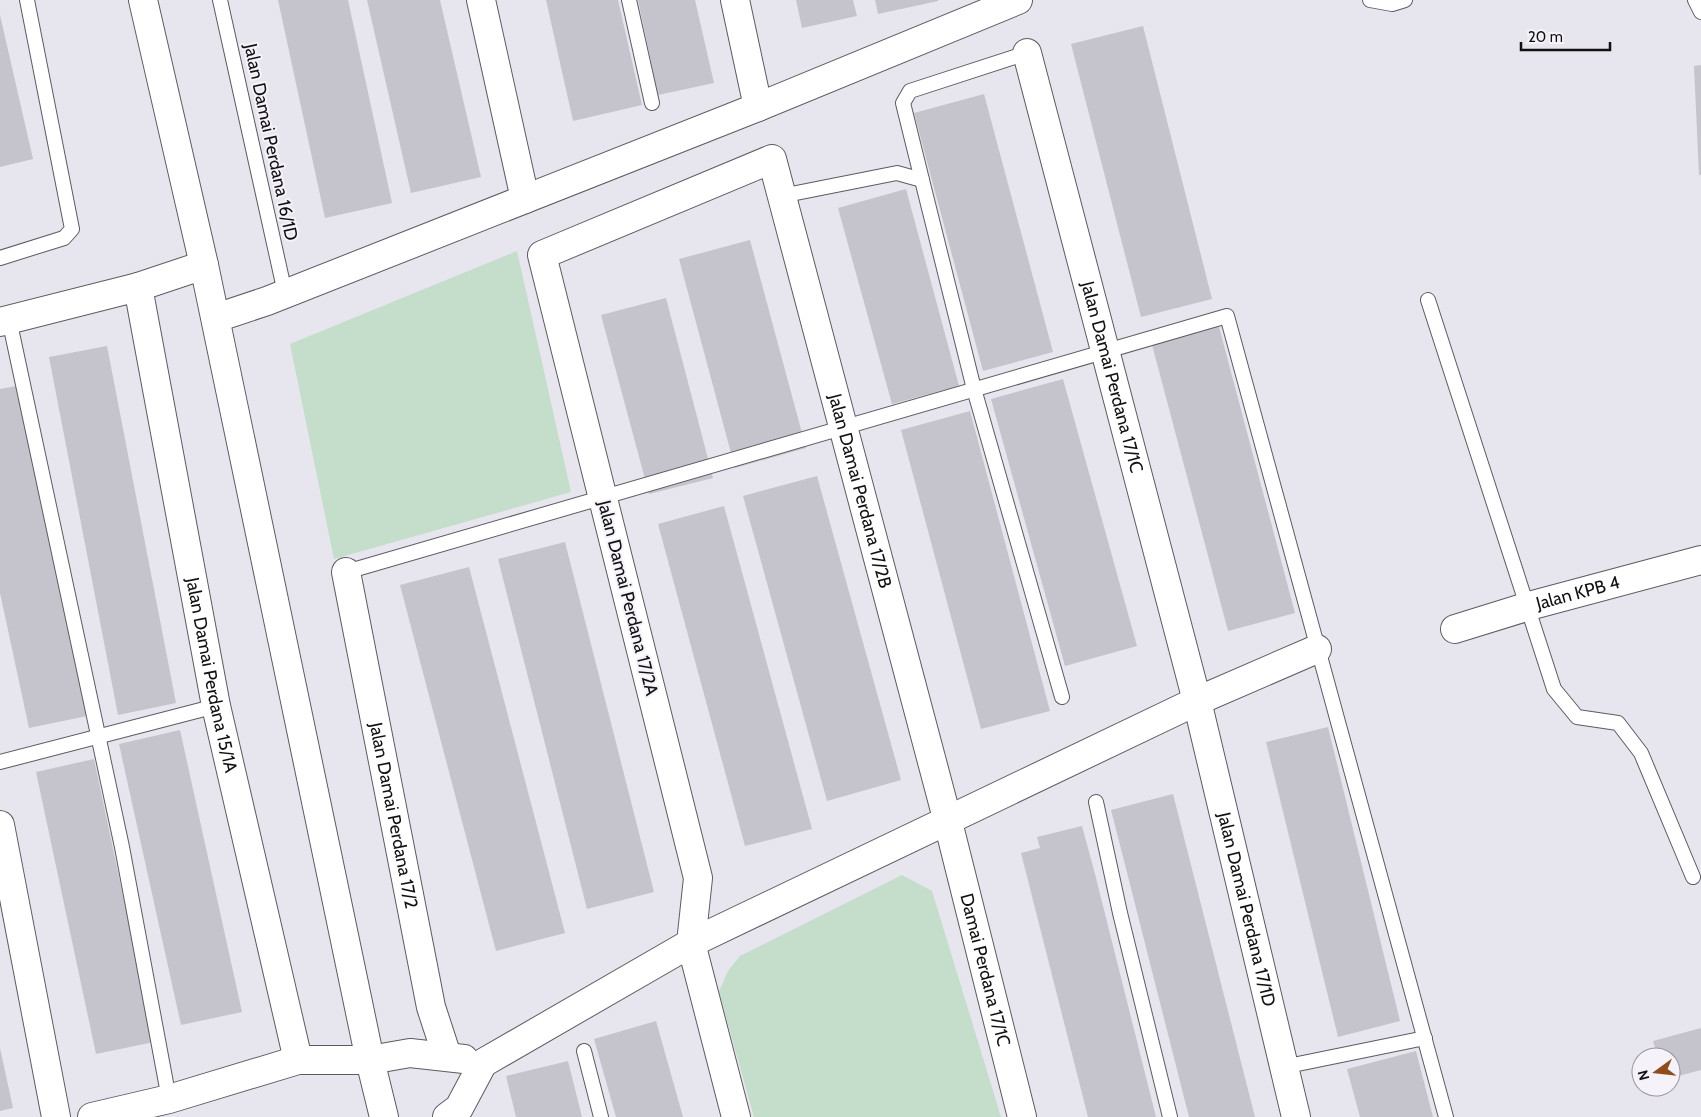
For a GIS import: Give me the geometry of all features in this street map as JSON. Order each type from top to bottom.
[{"type":"street","points":[[143,0],[216,318],[370,1060],[384,1117]]},
{"type":"street","points":[[481,0],[525,199]]},
{"type":"street","points":[[734,0],[758,107]]},
{"type":"street","points":[[216,318],[267,301],[758,107],[983,6],[1018,0]]},
{"type":"street","name":"Jalan Damai Perdana 17/1C","points":[[1026,52],[1197,701]]},
{"type":"street","name":"Jalan Damai Perdana 17/2B","points":[[542,256],[772,159],[948,822]]},
{"type":"street","name":"Jalan Damai Perdana 17/2A","points":[[542,256],[698,878],[691,943]]},
{"type":"street","points":[[4,320],[138,287],[204,265]]},
{"type":"street","name":"Jalan Damai Perdana 15/1A","points":[[138,287],[216,706],[298,1060]]},
{"type":"street","name":"Jalan KPB 4","points":[[1455,629],[1529,606],[1701,560]]},
{"type":"street","name":"Jalan Damai Perdana 17/2","points":[[346,572],[431,1007],[447,1056]]},
{"type":"street","points":[[456,1114],[483,1063],[691,943],[948,822],[1197,701],[1317,649]]},
{"type":"street","name":"Jalan Damai Perdana 17/1D","points":[[1197,701],[1296,1117]]},
{"type":"street","name":"Damai Perdana 17/1C","points":[[948,822],[1022,1117]]},
{"type":"street","points":[[0,825],[56,1117]]},
{"type":"street","points":[[691,943],[736,1117]]},
{"type":"street","points":[[92,1117],[169,1099],[298,1060],[370,1060],[410,1053],[447,1056],[483,1063]]},
{"type":"lane","points":[[0,258],[64,238],[72,228],[27,0]]},
{"type":"lane","name":"Jalan Damai Perdana 16/1D","points":[[220,0],[285,293]]},
{"type":"lane","points":[[629,0],[652,103]]},
{"type":"lane","points":[[1370,0],[1392,4],[1405,0]]},
{"type":"lane","points":[[1695,0],[1701,12]]},
{"type":"lane","points":[[1026,52],[910,91],[903,103],[974,389],[1062,697]]},
{"type":"lane","points":[[782,196],[897,173],[922,180]]},
{"type":"lane","points":[[1428,300],[1529,606],[1540,650],[1554,689],[1577,717],[1618,723],[1641,753],[1693,876]]},
{"type":"lane","points":[[346,572],[1227,316],[1446,1117]]},
{"type":"lane","points":[[4,320],[122,847],[169,1099]]},
{"type":"lane","points":[[0,762],[216,706]]},
{"type":"lane","points":[[1096,802],[1120,913],[1170,1117]]},
{"type":"lane","points":[[1283,1068],[1425,1038]]},
{"type":"lane","points":[[584,1051],[601,1117]]},
{"type":"green space","points":[[517,251],[571,492],[334,559],[290,344]]},
{"type":"green space","points":[[902,875],[932,891],[1001,1117],[754,1117],[719,992],[728,971],[740,956]]},
{"type":"building","points":[[278,0],[348,0],[392,203],[325,218]]},
{"type":"building","points":[[367,0],[440,0],[481,177],[411,193]]},
{"type":"building","points":[[546,0],[618,0],[642,105],[573,121]]},
{"type":"building","points":[[638,0],[695,0],[714,83],[658,95]]},
{"type":"building","points":[[796,0],[853,0],[857,16],[802,28]]},
{"type":"building","points":[[875,0],[938,0],[938,1],[878,14]]},
{"type":"building","points":[[0,15],[33,159],[0,167]]},
{"type":"building","points":[[1143,26],[1212,299],[1141,317],[1071,44]]},
{"type":"building","points":[[1701,65],[1701,175],[1699,175],[1694,66]]},
{"type":"building","points":[[984,94],[1053,352],[983,371],[914,113]]},
{"type":"building","points":[[906,189],[959,386],[892,404],[838,208]]},
{"type":"building","points":[[750,240],[806,448],[735,468],[679,259]]},
{"type":"building","points":[[666,298],[713,478],[649,494],[601,315]]},
{"type":"building","points":[[1218,323],[1295,613],[1228,631],[1151,341]]},
{"type":"building","points":[[107,346],[176,703],[118,715],[49,357]]},
{"type":"building","points":[[1063,379],[1137,646],[1065,666],[991,399]]},
{"type":"building","points":[[22,385],[92,715],[29,728],[0,593],[0,389]]},
{"type":"building","points":[[970,411],[1050,711],[981,729],[901,430]]},
{"type":"building","points":[[817,476],[901,780],[827,801],[743,496]]},
{"type":"building","points":[[724,506],[812,829],[745,846],[658,524]]},
{"type":"building","points":[[565,542],[654,892],[587,909],[498,559]]},
{"type":"building","points":[[469,567],[565,933],[496,951],[400,585]]},
{"type":"building","points":[[1328,727],[1400,1021],[1338,1037],[1266,742]]},
{"type":"building","points":[[180,730],[242,1012],[181,1025],[119,744]]},
{"type":"building","points":[[94,759],[154,1042],[96,1054],[36,772]]},
{"type":"building","points":[[1173,794],[1255,1117],[1189,1117],[1111,810]]},
{"type":"building","points":[[1082,826],[1156,1117],[1088,1117],[1021,853],[1040,848],[1037,837]]},
{"type":"building","points":[[656,1021],[683,1117],[616,1117],[594,1039]]},
{"type":"building","points":[[1701,1028],[1701,1070],[1681,1075],[1681,1047],[1655,1047],[1653,1041]]},
{"type":"building","points":[[0,1048],[13,1108],[0,1111]]},
{"type":"building","points":[[1416,1051],[1433,1117],[1360,1117],[1347,1069]]},
{"type":"building","points":[[568,1061],[582,1117],[516,1117],[506,1076]]}]
